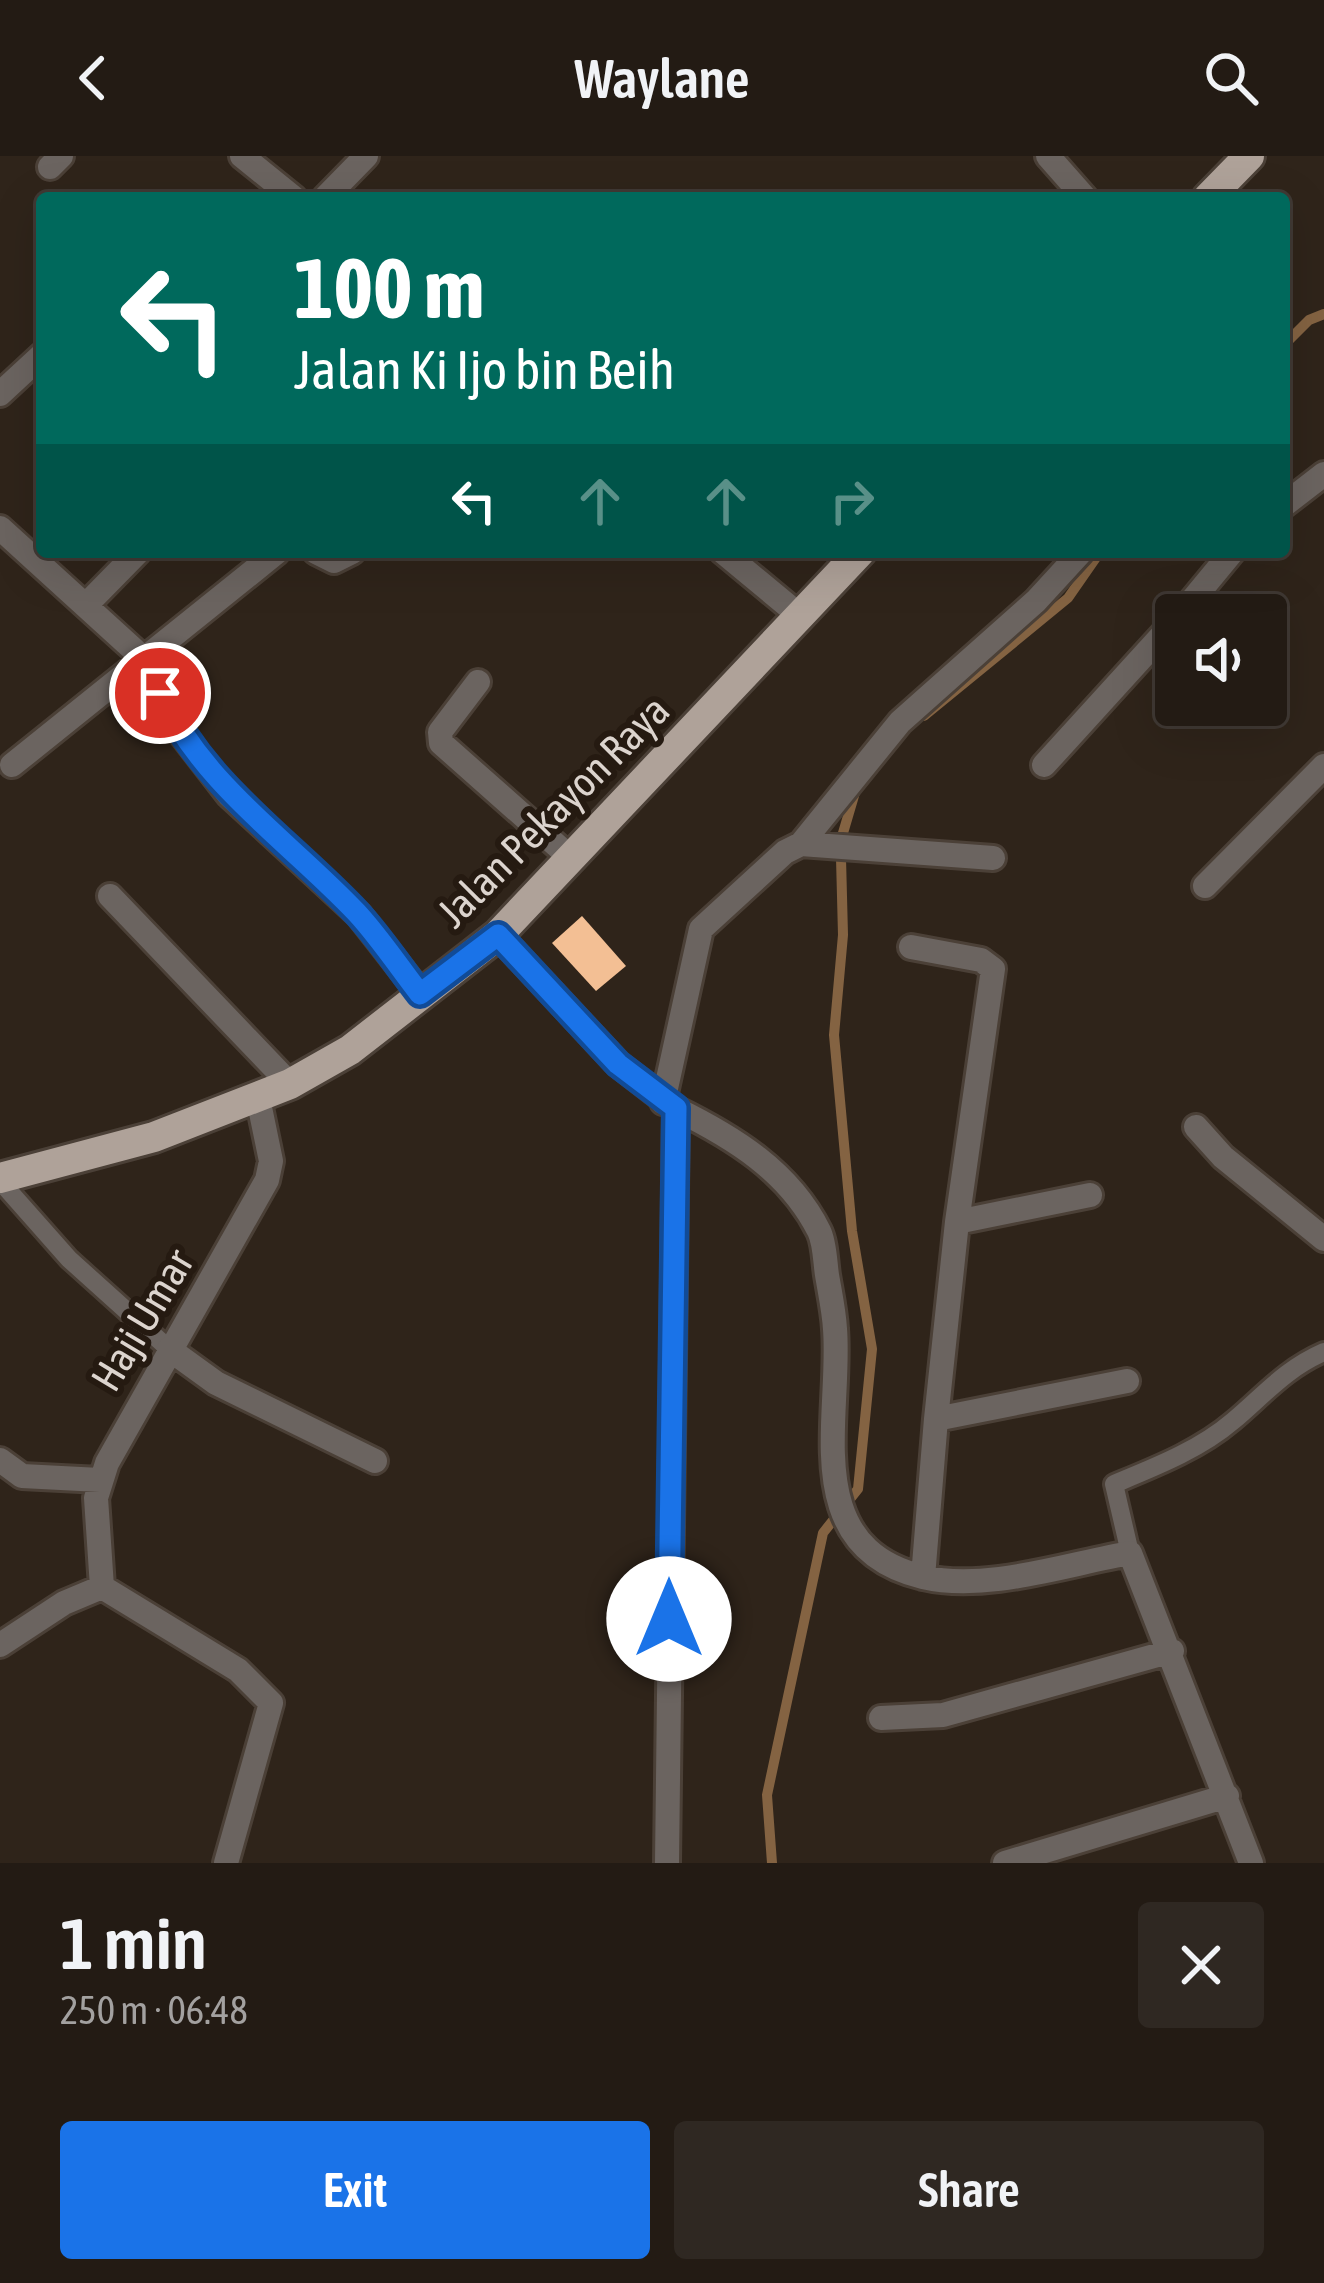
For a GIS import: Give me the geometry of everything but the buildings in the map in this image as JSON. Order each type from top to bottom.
[{"type":"main road","points":[[1214,192],[1249,156]]},
{"type":"main road","name":"Jalan Pekayon Raya","points":[[0,1179],[154,1137],[290,1084],[350,1050],[498,935],[854,558]]},
{"type":"street","points":[[242,156],[287,192]]},
{"type":"street","points":[[331,192],[366,156]]},
{"type":"street","points":[[1048,156],[1079,192]]},
{"type":"street","points":[[0,394],[36,361]]},
{"type":"street","points":[[1290,500],[1324,474]]},
{"type":"street","points":[[0,527],[36,549]]},
{"type":"street","points":[[44,558],[144,659],[176,728],[229,795],[359,915],[420,994]]},
{"type":"street","points":[[86,605],[132,558]]},
{"type":"street","points":[[13,765],[270,558]]},
{"type":"street","points":[[730,558],[799,615]]},
{"type":"street","points":[[667,1863],[670,1106],[701,929],[785,852],[801,844],[900,722],[1036,601],[1075,558]]},
{"type":"street","points":[[1198,594],[1227,558]]},
{"type":"street","points":[[1044,765],[1155,643]]},
{"type":"street","points":[[478,682],[440,732],[441,743],[572,860]]},
{"type":"street","points":[[1205,886],[1324,766]]},
{"type":"street","points":[[801,844],[993,858]]},
{"type":"street","points":[[110,896],[290,1084]]},
{"type":"street","points":[[498,935],[618,1064],[670,1106],[747,1144],[820,1232],[836,1331],[829,1455],[834,1492],[862,1540],[880,1558],[923,1577],[975,1580],[1130,1553],[1251,1863]]},
{"type":"street","points":[[910,947],[981,960],[993,969],[957,1222],[923,1577]]},
{"type":"street","name":"Haji Umar","points":[[101,1587],[96,1498],[100,1480],[169,1348],[263,1194],[271,1161],[257,1098]]},
{"type":"street","points":[[1196,1127],[1222,1157],[1324,1239]]},
{"type":"street","points":[[957,1222],[1090,1195]]},
{"type":"street","points":[[169,1348],[216,1383],[375,1461]]},
{"type":"street","points":[[936,1419],[1126,1382]]},
{"type":"street","points":[[0,1460],[22,1476],[100,1480]]},
{"type":"street","points":[[0,1645],[64,1603],[101,1587],[238,1670],[271,1703],[226,1863]]},
{"type":"street","points":[[881,1718],[943,1715],[1172,1651]]},
{"type":"street","points":[[1005,1863],[1227,1796]]},
{"type":"lane","points":[[0,1179],[70,1259],[169,1348]]},
{"type":"lane","points":[[1130,1553],[1114,1484],[1172,1460],[1231,1424],[1276,1378],[1324,1352]]},
{"type":"waterway","points":[[1290,339],[1309,320],[1324,314]]},
{"type":"waterway","points":[[924,716],[1068,598],[1096,558]]},
{"type":"waterway","points":[[843,833],[856,789]]},
{"type":"waterway","points":[[772,1863],[767,1795],[823,1533],[858,1489],[872,1349],[852,1231],[834,1035],[843,935],[841,858]]},
{"type":"route","points":[[160,693],[176,728],[229,795],[359,915],[420,994],[498,935],[618,1064],[676,1108],[669,1619]]}]
